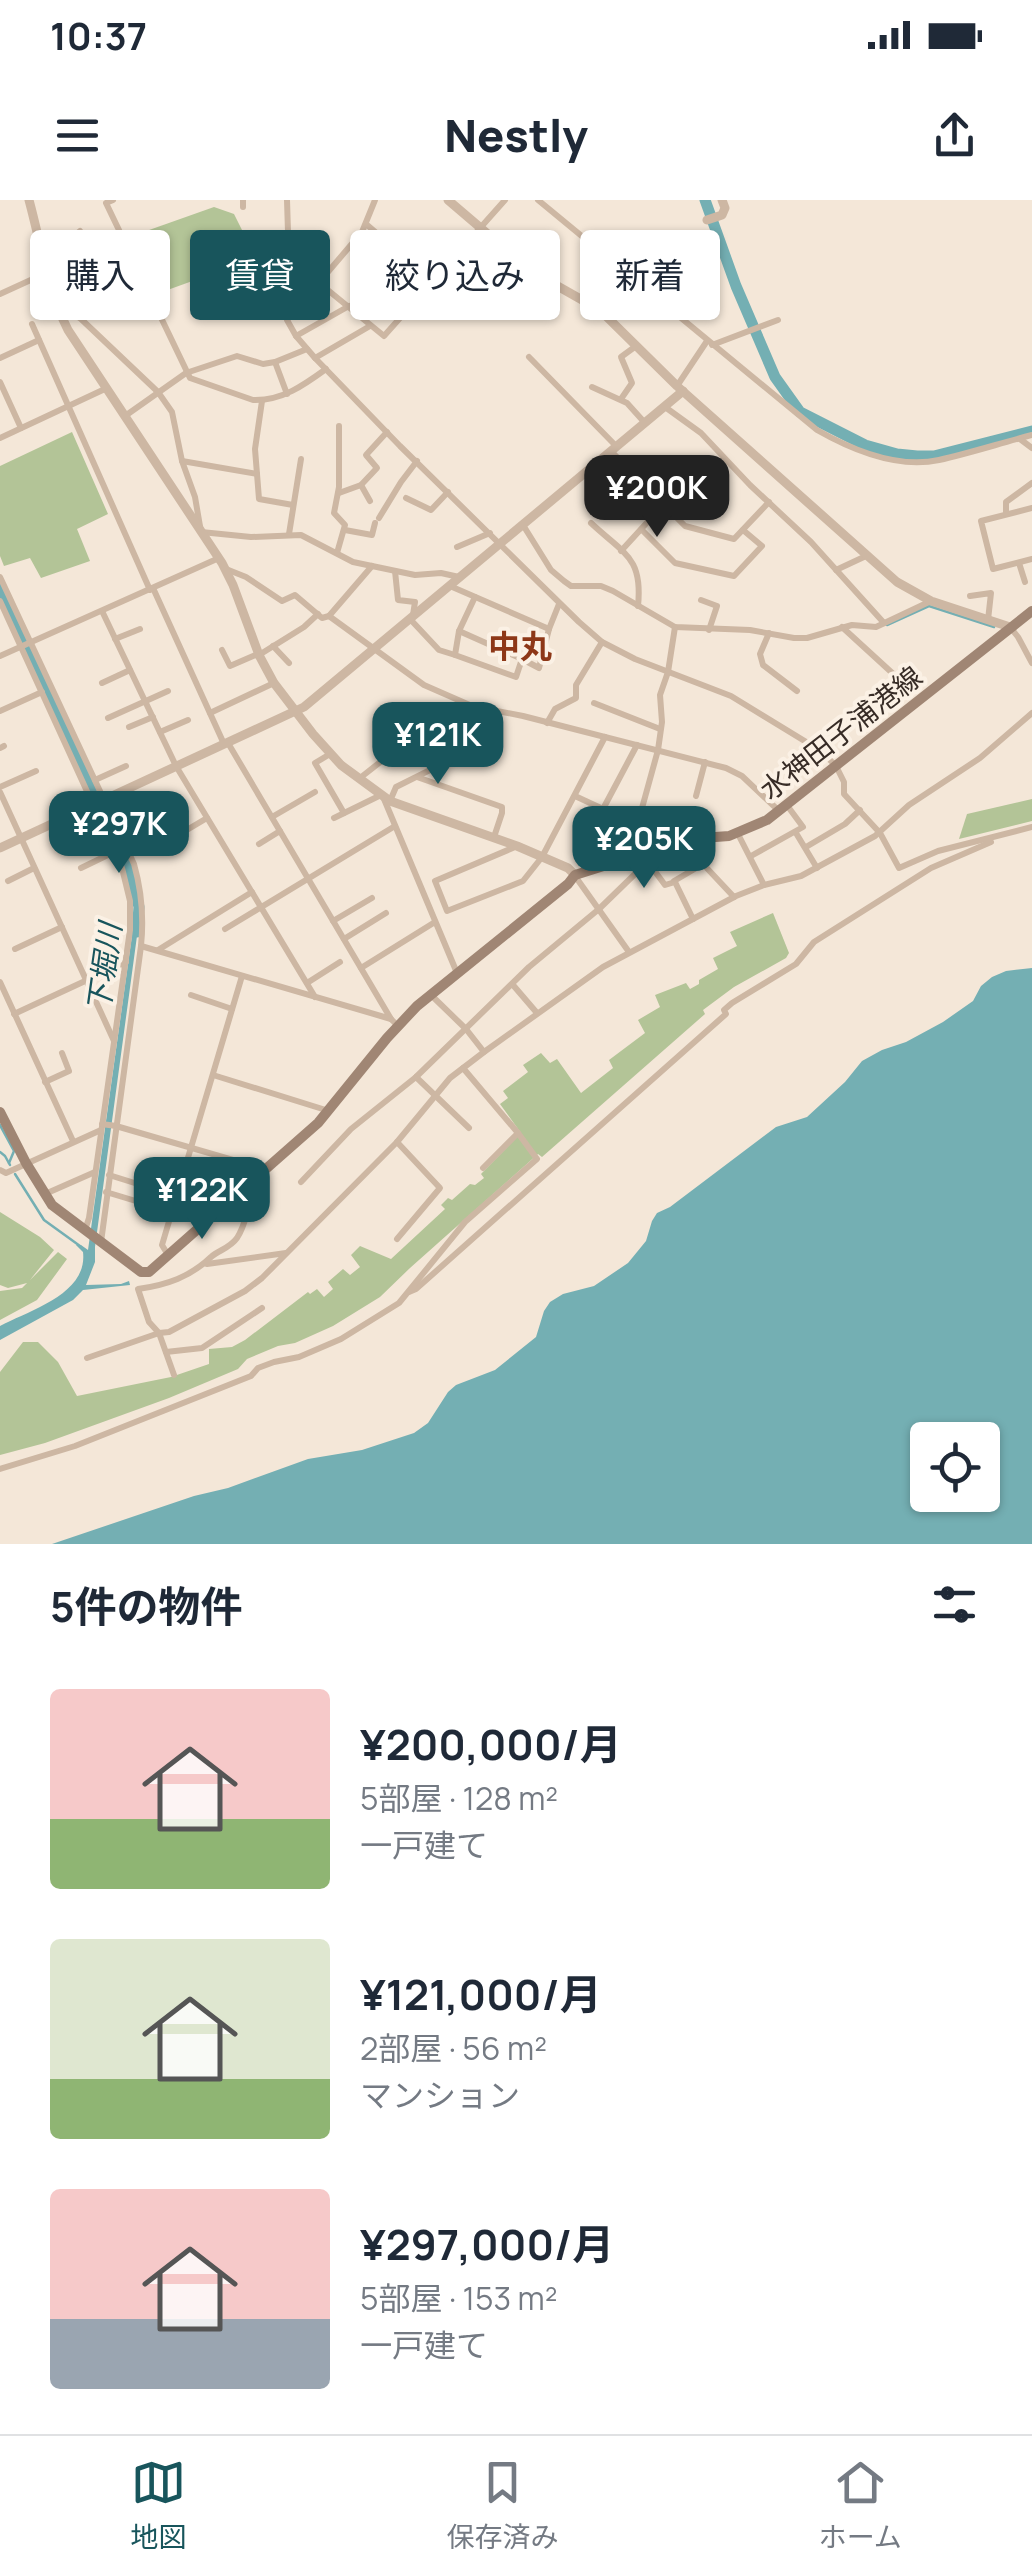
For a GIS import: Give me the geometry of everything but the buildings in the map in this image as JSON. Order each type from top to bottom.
[{"type":"main road","name":"水神田子浦港線","points":[[168,1256],[330,1111],[394,1022],[575,875],[645,854],[663,843],[738,834],[767,820],[1032,611]]},
{"type":"main road","points":[[0,1112],[44,1194],[60,1212],[141,1272],[149,1272],[168,1256]]},
{"type":"street","points":[[30,200],[37,230]]},
{"type":"street","points":[[111,200],[106,203],[119,230]]},
{"type":"street","points":[[287,200],[288,230]]},
{"type":"street","points":[[330,268],[366,224],[375,200]]},
{"type":"street","points":[[448,200],[531,272],[592,304],[680,389],[897,582],[931,601],[1010,627],[1032,664]]},
{"type":"street","points":[[476,230],[504,200]]},
{"type":"street","points":[[538,200],[817,430],[861,452],[936,461],[1032,434]]},
{"type":"street","points":[[707,220],[722,215],[722,200]]},
{"type":"street","points":[[366,224],[373,230]]},
{"type":"street","points":[[0,294],[30,280]]},
{"type":"street","points":[[330,291],[384,336],[397,320]]},
{"type":"street","points":[[296,336],[349,306]]},
{"type":"street","points":[[64,320],[222,563],[234,585],[258,654],[274,683],[330,754],[385,798],[568,868],[629,952]]},
{"type":"street","points":[[82,320],[158,392],[172,412],[202,532]]},
{"type":"street","points":[[161,320],[190,378],[253,400],[287,394],[326,369]]},
{"type":"street","points":[[287,320],[306,349],[387,432],[602,642],[634,659],[730,696],[821,751],[836,766],[844,782],[844,794],[880,833],[898,868],[938,851],[1032,827]]},
{"type":"street","points":[[0,848],[296,711],[665,407],[710,343],[778,320]]},
{"type":"street","points":[[32,324],[226,744],[394,1022]]},
{"type":"street","points":[[315,358],[371,326]]},
{"type":"street","points":[[0,358],[39,340]]},
{"type":"street","points":[[621,399],[632,383],[621,357],[636,346]]},
{"type":"street","points":[[124,416],[186,372],[238,356],[263,364],[275,362],[306,349]]},
{"type":"street","points":[[529,358],[685,526],[734,539],[769,502]]},
{"type":"street","points":[[275,362],[287,394]]},
{"type":"street","points":[[0,382],[21,428]]},
{"type":"street","points":[[592,387],[627,403],[644,423]]},
{"type":"street","points":[[0,438],[106,388]]},
{"type":"street","points":[[262,401],[255,449],[259,499],[293,505]]},
{"type":"street","points":[[665,407],[701,434],[884,623]]},
{"type":"street","points":[[337,553],[345,530],[334,513],[339,426]]},
{"type":"street","points":[[338,493],[361,485],[377,468],[366,454],[387,432]]},
{"type":"street","points":[[1019,438],[1032,448]]},
{"type":"street","points":[[289,534],[302,458]]},
{"type":"street","points":[[182,460],[257,474]]},
{"type":"street","points":[[345,530],[372,535],[400,482],[418,461]]},
{"type":"street","points":[[1006,514],[1006,502],[1032,484]]},
{"type":"street","points":[[361,485],[370,502]]},
{"type":"street","points":[[406,498],[431,510],[448,492]]},
{"type":"street","points":[[622,551],[664,504]]},
{"type":"street","points":[[1032,508],[981,521],[994,570],[1032,559]]},
{"type":"street","points":[[592,522],[634,564],[640,584],[638,606]]},
{"type":"street","points":[[523,525],[551,570],[564,582],[570,586],[601,586],[675,628],[807,638],[852,624],[876,627],[931,601]]},
{"type":"street","points":[[642,530],[676,563],[734,576],[762,546],[743,530]]},
{"type":"street","points":[[202,532],[300,535],[353,562],[415,575],[442,572],[460,578]]},
{"type":"street","points":[[458,548],[490,533]]},
{"type":"street","points":[[836,570],[866,556]]},
{"type":"street","points":[[0,656],[152,589],[222,563]]},
{"type":"street","points":[[222,563],[282,601],[295,595],[322,618],[330,616],[372,566]]},
{"type":"street","points":[[1019,563],[1025,582]]},
{"type":"street","points":[[395,571],[398,600],[414,602],[411,618]]},
{"type":"street","points":[[0,576],[42,692],[122,868],[130,901],[126,962],[95,1172],[93,1237]]},
{"type":"street","points":[[450,586],[549,629]]},
{"type":"street","points":[[970,596],[991,593],[988,620]]},
{"type":"street","points":[[455,655],[459,631],[475,597]]},
{"type":"street","points":[[701,600],[717,606],[710,630]]},
{"type":"street","points":[[0,601],[95,780],[138,879],[143,907],[142,946],[109,1176],[93,1237]]},
{"type":"street","points":[[459,631],[539,668],[559,604]]},
{"type":"street","points":[[102,611],[176,766],[316,997]]},
{"type":"street","points":[[222,650],[230,666],[273,646],[318,614]]},
{"type":"street","points":[[330,616],[424,685],[472,706],[705,762],[742,776],[784,810],[800,830],[816,868]]},
{"type":"street","points":[[411,618],[440,650],[516,677],[522,659]]},
{"type":"street","points":[[841,626],[901,681]]},
{"type":"street","points":[[675,628],[660,696],[658,750],[639,818],[692,870]]},
{"type":"street","points":[[116,640],[140,629]]},
{"type":"street","points":[[769,633],[760,654],[763,666],[797,690]]},
{"type":"street","points":[[548,722],[555,709],[576,698],[576,685],[602,642]]},
{"type":"street","points":[[273,646],[288,662]]},
{"type":"street","points":[[102,683],[130,670]]},
{"type":"street","points":[[210,713],[274,683]]},
{"type":"street","points":[[108,718],[168,691]]},
{"type":"street","points":[[0,711],[42,692]]},
{"type":"street","points":[[594,703],[660,728]]},
{"type":"street","points":[[88,1358],[169,1332],[245,1290],[262,1278],[397,1142],[435,1096],[484,1052],[629,952],[734,897],[801,876],[880,833],[908,805],[980,758],[1032,713]]},
{"type":"street","points":[[128,727],[152,717]]},
{"type":"street","points":[[160,732],[188,720]]},
{"type":"street","points":[[402,728],[450,760]]},
{"type":"street","points":[[516,846],[434,880],[447,911],[522,881],[542,858],[605,737]]},
{"type":"street","points":[[590,843],[637,745]]},
{"type":"street","points":[[359,779],[393,752]]},
{"type":"street","points":[[334,818],[385,798],[396,787],[466,752]]},
{"type":"street","points":[[330,754],[315,763],[344,813]]},
{"type":"street","points":[[696,796],[705,762]]},
{"type":"street","points":[[95,780],[126,766]]},
{"type":"street","points":[[36,771],[0,790],[114,1041]]},
{"type":"street","points":[[417,777],[502,807],[494,837]]},
{"type":"street","points":[[272,818],[315,792]]},
{"type":"street","points":[[575,796],[603,809]]},
{"type":"street","points":[[385,798],[457,973]]},
{"type":"street","points":[[806,847],[846,824],[860,810]]},
{"type":"street","points":[[175,838],[207,818]]},
{"type":"street","points":[[751,856],[814,821]]},
{"type":"street","points":[[224,929],[395,826]]},
{"type":"street","points":[[259,844],[280,831]]},
{"type":"street","points":[[738,834],[764,885]]},
{"type":"street","points":[[409,1292],[726,1014],[724,1010],[732,1003],[796,964],[814,942],[931,868],[1006,834]]},
{"type":"street","points":[[81,868],[114,852]]},
{"type":"street","points":[[645,854],[665,885],[702,864],[734,897]]},
{"type":"street","points":[[300,1182],[351,1129],[416,1077],[529,967],[599,910],[635,874],[645,854]]},
{"type":"street","points":[[8,881],[34,868]]},
{"type":"street","points":[[674,881],[692,918]]},
{"type":"street","points":[[157,951],[252,892]]},
{"type":"street","points":[[333,922],[372,898]]},
{"type":"street","points":[[344,939],[386,914]]},
{"type":"street","points":[[361,968],[435,922]]},
{"type":"street","points":[[15,949],[62,928]]},
{"type":"street","points":[[142,946],[394,1022]]},
{"type":"street","points":[[14,1014],[126,962]]},
{"type":"street","points":[[307,983],[340,962]]},
{"type":"street","points":[[168,1256],[162,1245],[242,976]]},
{"type":"street","points":[[0,982],[72,1142]]},
{"type":"street","points":[[512,985],[536,1014]]},
{"type":"street","points":[[430,994],[484,1052]]},
{"type":"street","points":[[191,995],[232,1008]]},
{"type":"street","points":[[45,1082],[69,1071],[62,1053]]},
{"type":"street","points":[[0,1470],[91,1440],[251,1376],[258,1368],[299,1357],[377,1319],[399,1303],[465,1222],[537,1160],[463,1068]]},
{"type":"street","points":[[213,1076],[330,1111]]},
{"type":"street","points":[[416,1077],[469,1128]]},
{"type":"street","points":[[0,1181],[3,1172],[101,1127],[116,1126],[266,1170]]},
{"type":"street","points":[[484,1168],[518,1133]]},
{"type":"street","points":[[397,1142],[440,1188],[397,1239]]},
{"type":"street","points":[[44,1194],[95,1172]]},
{"type":"street","points":[[109,1176],[141,1186]]},
{"type":"street","points":[[174,1374],[138,1289],[177,1281],[232,1245],[240,1235],[252,1182]]},
{"type":"street","points":[[106,1192],[150,1205]]},
{"type":"street","points":[[206,1264],[286,1253]]},
{"type":"street","points":[[166,1352],[202,1348],[262,1308]]},
{"type":"green space","points":[[214,207],[234,214],[242,230],[190,230],[190,282],[170,289],[170,230],[149,230]]},
{"type":"green space","points":[[72,432],[108,514],[77,529],[90,561],[41,578],[30,558],[4,566],[0,556],[0,466]]},
{"type":"green space","points":[[1032,799],[1032,821],[959,839],[967,814]]},
{"type":"green space","points":[[773,913],[789,953],[786,958],[734,987],[703,1010],[705,1014],[542,1157],[538,1154],[380,1297],[333,1326],[247,1359],[238,1369],[169,1398],[45,1443],[0,1455],[0,1372],[23,1342],[38,1342],[58,1362],[77,1396],[171,1377],[209,1364],[209,1349],[232,1347],[245,1340],[308,1292],[317,1289],[324,1297],[333,1289],[328,1282],[343,1269],[350,1275],[360,1267],[351,1255],[360,1246],[391,1259],[445,1209],[441,1205],[448,1198],[452,1200],[484,1178],[481,1174],[521,1133],[500,1104],[508,1098],[503,1091],[528,1072],[523,1065],[541,1053],[550,1063],[557,1059],[581,1093],[613,1068],[609,1060],[645,1033],[638,1020],[660,1007],[655,995],[686,983],[690,989],[699,984],[699,980],[718,969],[713,958],[737,946],[730,932]]},
{"type":"green space","points":[[0,1212],[54,1250],[30,1280],[58,1252],[67,1259],[37,1300],[0,1320],[0,1291],[22,1288],[27,1283],[8,1288],[0,1285]]},
{"type":"water","points":[[134,921],[139,921],[95,1262],[86,1285],[129,1281],[130,1285],[83,1290],[73,1300],[0,1340],[0,1326],[67,1290],[82,1267],[83,1252],[76,1245],[88,1250]]},
{"type":"water","points":[[1032,968],[1032,1544],[52,1544],[308,1459],[362,1450],[414,1433],[428,1423],[456,1385],[495,1370],[536,1337],[550,1302],[563,1294],[594,1286],[628,1263],[646,1241],[657,1213],[776,1127],[807,1117],[862,1061],[943,1022],[973,1001],[981,986],[992,977]]},
{"type":"waterway","points":[[705,200],[775,377],[800,412],[865,445],[917,456],[934,456],[1032,431]]},
{"type":"waterway","name":"下堀川","points":[[0,587],[130,870],[139,907],[137,932]]},
{"type":"waterway","points":[[887,625],[929,606],[994,627]]},
{"type":"waterway","points":[[0,1125],[14,1151],[9,1163]]},
{"type":"waterway","points":[[0,1152],[10,1165]]},
{"type":"waterway","points":[[15,1174],[44,1220],[80,1246]]},
{"type":"district","name":"中丸","points":[[520,647]]}]
